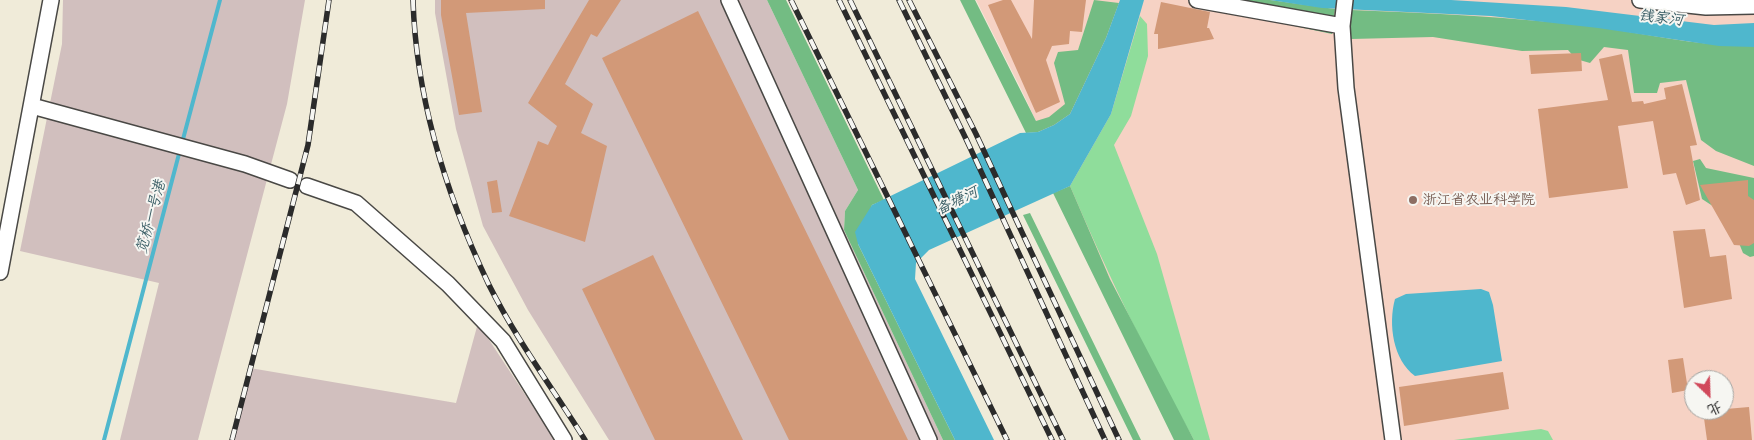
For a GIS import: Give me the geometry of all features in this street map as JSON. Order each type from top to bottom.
[{"type":"street","points":[[0,272],[52,0]]},
{"type":"street","points":[[729,0],[929,440]]},
{"type":"street","points":[[1197,0],[1342,26]]},
{"type":"street","points":[[1344,0],[1342,26],[1346,88],[1393,440]]},
{"type":"street","points":[[1640,0],[1706,8],[1754,6]]},
{"type":"street","points":[[32,106],[245,164],[290,180]]},
{"type":"street","points":[[307,186],[356,203],[448,284],[504,341],[564,440]]},
{"type":"shaded area","points":[[63,0],[305,0],[287,104],[198,440],[120,440],[159,283],[20,251],[62,44]]},
{"type":"shaded area","points":[[435,0],[767,0],[858,190],[845,211],[844,230],[943,440],[609,440],[528,310],[483,226],[456,129],[435,13]]},
{"type":"shaded area","name":"浙江省农业科学院","points":[[976,0],[1754,0],[1754,440],[1194,440],[1110,279],[1021,89]]},
{"type":"shaded area","points":[[478,323],[555,440],[231,440],[250,368],[456,403]]},
{"type":"green space","points":[[767,0],[786,0],[884,200],[872,205],[858,244],[955,440],[943,440],[844,230],[845,211],[858,190]]},
{"type":"green space","points":[[960,0],[975,0],[1036,121],[1049,117],[1065,104],[1054,63],[1058,52],[1078,50],[1094,0],[1119,3],[1106,38],[1070,114],[1054,125],[1038,132],[1026,133]]},
{"type":"green space","points":[[1231,0],[1270,0],[1335,9],[1332,34],[1252,17]]},
{"type":"green space","points":[[1351,10],[1530,20],[1589,26],[1692,42],[1754,46],[1754,166],[1716,151],[1701,140],[1686,80],[1660,83],[1657,93],[1634,93],[1628,50],[1604,47],[1590,63],[1576,59],[1568,50],[1522,51],[1433,37],[1351,39]]},
{"type":"green space","points":[[1140,16],[1147,24],[1148,56],[1131,116],[1114,145],[1157,254],[1210,440],[1194,440],[1160,378],[1129,315],[1070,186],[1111,114]]},
{"type":"green space","points":[[1700,159],[1706,168],[1754,178],[1754,256],[1750,257],[1743,253],[1728,216],[1702,199],[1693,161]]},
{"type":"green space","points":[[1070,186],[1110,279],[1194,440],[1174,440],[1053,193]]},
{"type":"green space","points":[[1030,213],[1141,440],[1133,440],[1023,215]]},
{"type":"green space","points":[[1541,429],[1548,431],[1553,440],[1454,440]]},
{"type":"water","name":"备塘河","points":[[1120,0],[1144,0],[1111,114],[1070,186],[929,250],[916,263],[915,279],[994,440],[955,440],[858,244],[855,232],[872,205],[1020,133],[1038,132],[1054,125],[1070,114],[1106,38]]},
{"type":"water","points":[[1270,0],[1451,0],[1566,7],[1714,25],[1754,23],[1754,47],[1719,46],[1598,28],[1491,16],[1322,8]]},
{"type":"water","points":[[1481,289],[1489,292],[1493,305],[1502,361],[1415,376],[1402,361],[1394,341],[1392,319],[1395,299],[1406,294]]},
{"type":"building","points":[[441,0],[545,0],[545,9],[466,13],[482,112],[459,115],[441,15]]},
{"type":"building","points":[[589,0],[621,0],[597,37],[591,34],[565,84],[593,104],[581,133],[607,146],[585,242],[509,216],[538,141],[548,145],[557,126],[528,103]]},
{"type":"building","points":[[1003,0],[1011,0],[1032,39],[1034,0],[1086,0],[1082,32],[1070,31],[1069,44],[1052,46],[1046,60],[1060,102],[1036,113],[988,5]]},
{"type":"building","points":[[1161,2],[1210,12],[1207,28],[1209,28],[1214,39],[1158,49],[1158,34],[1154,34]]},
{"type":"building","points":[[698,11],[908,440],[789,440],[602,58]]},
{"type":"building","points":[[1581,53],[1582,71],[1531,74],[1529,55]]},
{"type":"building","points":[[1622,54],[1632,102],[1643,101],[1644,104],[1666,99],[1664,88],[1682,84],[1697,145],[1690,146],[1700,200],[1686,205],[1676,173],[1663,175],[1653,121],[1618,126],[1628,188],[1549,198],[1538,109],[1608,100],[1599,59]]},
{"type":"building","points":[[497,180],[502,212],[492,213],[487,182]]},
{"type":"building","points":[[1748,180],[1748,196],[1754,200],[1754,243],[1749,246],[1734,245],[1700,185]]},
{"type":"building","points":[[1705,229],[1710,257],[1726,255],[1732,299],[1684,308],[1673,231]]},
{"type":"building","points":[[653,255],[743,440],[655,440],[582,289]]},
{"type":"building","points":[[1683,358],[1685,370],[1684,391],[1672,393],[1668,360]]},
{"type":"building","points":[[1503,372],[1509,409],[1404,426],[1399,387]]},
{"type":"building","points":[[1749,407],[1752,440],[1707,440],[1704,420],[1734,420],[1734,408]]},
{"type":"waterway","name":"笕桥一号港","points":[[182,143],[220,0]]},
{"type":"waterway","name":"笕桥一号港","points":[[104,440],[180,150]]},
{"type":"railway","points":[[232,440],[308,145],[329,0]]},
{"type":"railway","points":[[413,0],[415,37],[427,110],[447,182],[460,217],[474,252],[500,305],[585,440]]},
{"type":"railway","points":[[791,0],[1007,440]]},
{"type":"railway","points":[[839,0],[1052,440]]},
{"type":"railway","points":[[850,0],[1063,440]]},
{"type":"railway","points":[[899,0],[967,141],[1105,440]]},
{"type":"railway","points":[[909,0],[976,134],[1119,440]]},
{"type":"place","name":"浙江省农业科学院","points":[[1413,200]]},
{"type":"water label","name":"钱家河","points":[[1661,18]]}]
